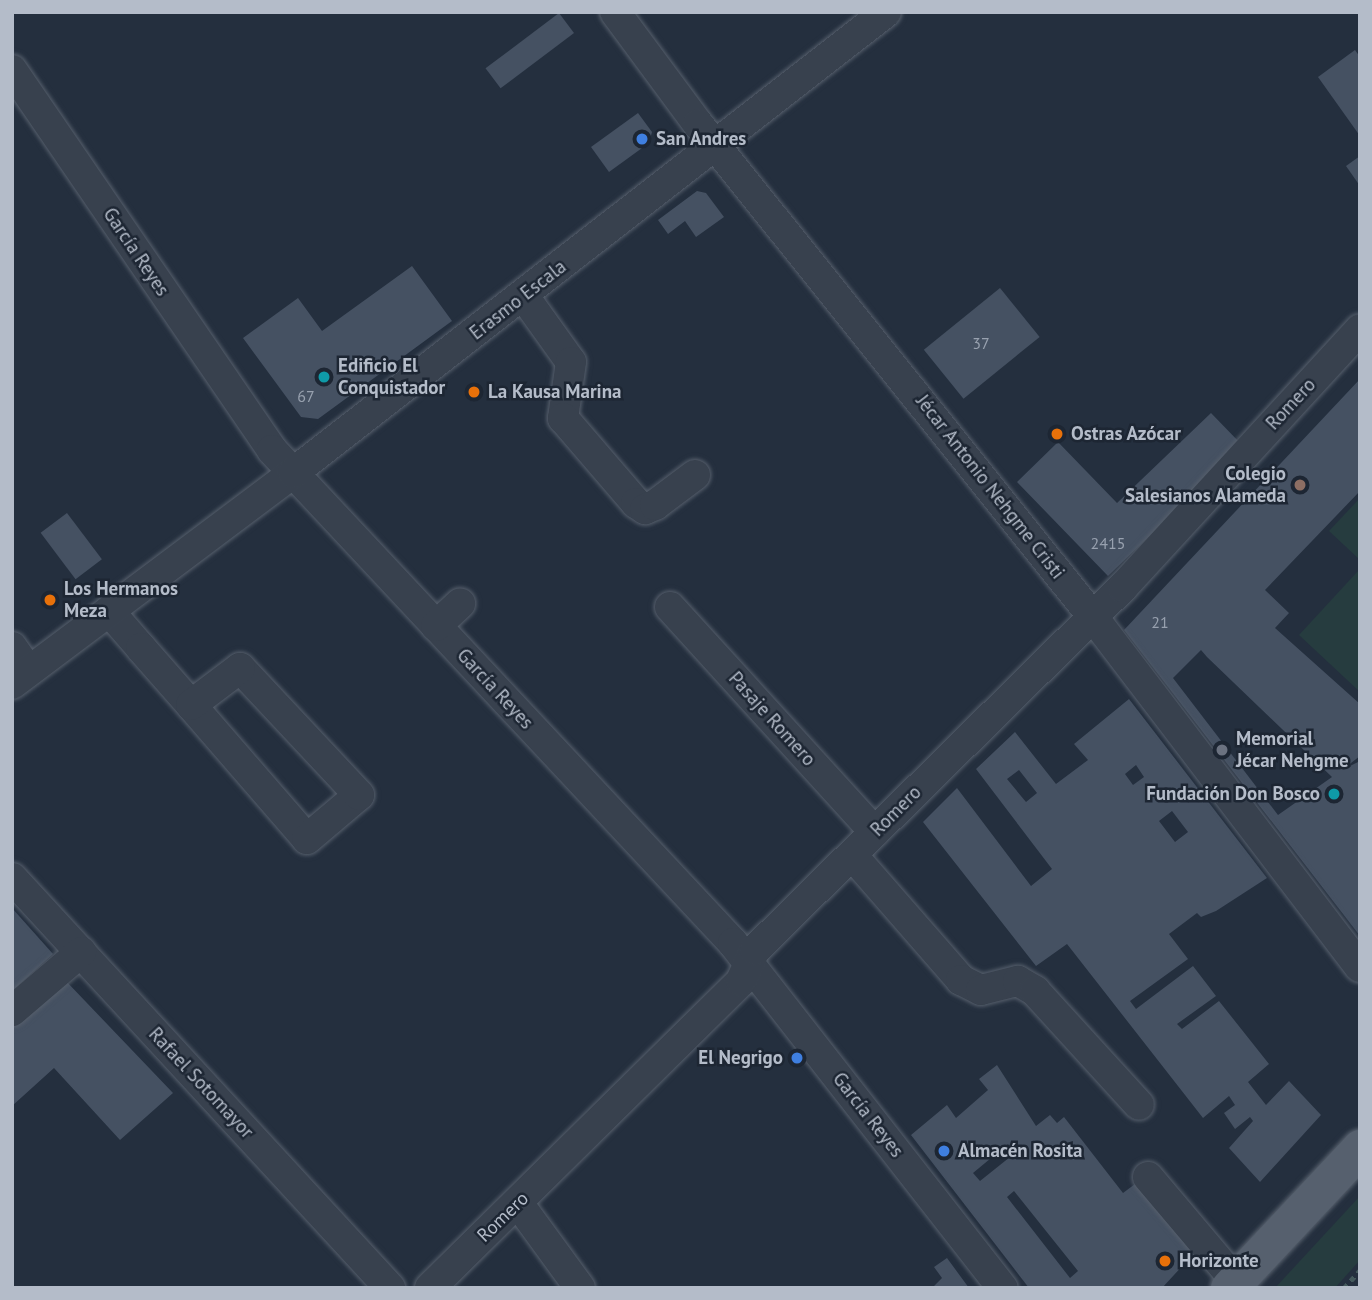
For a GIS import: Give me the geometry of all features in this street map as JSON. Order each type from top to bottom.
[{"type":"main road","points":[[1232,1284],[1360,1148]]},
{"type":"street","name":"Jécar Antonio Nehgme Cristi","points":[[615,12],[717,146],[1093,617],[1360,967]]},
{"type":"street","name":"Erasmo Escala","points":[[21,678],[293,473],[886,12]]},
{"type":"street","name":"García Reyes","points":[[12,70],[258,432],[293,473],[749,963],[1003,1288]]},
{"type":"street","points":[[523,295],[571,362],[563,418],[636,503],[645,509],[655,505],[695,475]]},
{"type":"street","name":"Romero","points":[[430,1288],[741,981],[755,950],[1093,617],[1360,329]]},
{"type":"street","points":[[436,626],[460,604]]},
{"type":"street","name":"Pasaje Romero","points":[[670,607],[875,832]]},
{"type":"street","points":[[109,611],[307,839],[359,795],[240,668],[191,705]]},
{"type":"street","points":[[12,647],[21,678]]},
{"type":"street","points":[[852,855],[961,980],[981,990],[1018,981],[1035,991],[1139,1105]]},
{"type":"street","name":"Rafael Sotomayor","points":[[12,878],[390,1288]]},
{"type":"street","points":[[12,1011],[81,953]]},
{"type":"street","points":[[1148,1177],[1232,1284]]},
{"type":"street","points":[[518,1203],[580,1288]]},
{"type":"path","points":[[1344,1288],[1360,1270]]},
{"type":"green space","points":[[1360,498],[1360,560],[1329,531]]},
{"type":"green space","points":[[1358,571],[1360,573],[1360,692],[1299,635]]},
{"type":"green space","points":[[1360,1196],[1360,1260],[1335,1288],[1275,1288]]},
{"type":"building","points":[[559,13],[574,33],[501,88],[486,68]]},
{"type":"building","points":[[1355,50],[1360,57],[1360,136],[1318,77]]},
{"type":"building","points":[[638,113],[652,132],[649,143],[609,172],[591,147]]},
{"type":"building","points":[[1360,156],[1360,186],[1346,166]]},
{"type":"building","points":[[697,191],[706,193],[724,217],[696,237],[685,221],[668,234],[658,220]]},
{"type":"building","name":"Edificio El Conquistador","points":[[412,266],[452,321],[318,419],[301,417],[243,338],[298,298],[322,331]]},
{"type":"building","points":[[1000,288],[1040,337],[963,399],[924,350]]},
{"type":"building","points":[[1360,379],[1360,491],[1265,590],[1289,613],[1275,628],[1360,704],[1360,756],[1342,770],[1360,761],[1360,936],[1124,630]],"holes":[[[1201,650],[1332,777],[1278,815],[1173,678]]]},
{"type":"building","points":[[1211,413],[1243,446],[1108,576],[1017,482],[1058,442],[1117,503]]},
{"type":"building","points":[[67,513],[102,559],[76,579],[41,533]]},
{"type":"building","points":[[1129,699],[1267,878],[1216,911],[1201,917],[1197,913],[1169,934],[1188,959],[1130,1001],[1136,1009],[1193,966],[1216,996],[1177,1024],[1182,1029],[1219,1001],[1269,1064],[1248,1082],[1266,1105],[1289,1081],[1321,1115],[1260,1182],[1229,1148],[1253,1121],[1250,1117],[1235,1129],[1224,1113],[1235,1105],[1229,1096],[1203,1118],[1067,944],[1036,966],[923,822],[957,788],[1031,886],[1052,869],[976,769],[1015,732],[1056,784],[1088,760],[1074,744]],"holes":[[[1136,765],[1144,777],[1133,785],[1125,774]],[[1019,770],[1037,793],[1026,802],[1007,779]],[[1172,811],[1188,832],[1175,842],[1159,821]]]},
{"type":"building","points":[[12,908],[53,954],[12,991]]},
{"type":"building","points":[[65,980],[173,1093],[120,1140],[54,1068],[12,1106],[12,1026]]},
{"type":"building","points":[[997,1065],[1036,1126],[1050,1115],[1057,1123],[1064,1117],[1123,1193],[1139,1181],[1198,1249],[1162,1288],[1029,1288],[911,1135],[947,1105],[956,1118],[988,1090],[979,1079]],"holes":[[[1008,1144],[1015,1153],[980,1181],[973,1173]],[[1014,1191],[1078,1271],[1070,1278],[1007,1197]]]},
{"type":"building","points":[[947,1258],[969,1288],[932,1288],[942,1278],[934,1267]]},
{"type":"place","name":"San Andres","points":[[642,139]]},
{"type":"place","name":"Edificio El Conquistador","points":[[324,377]]},
{"type":"place","name":"La Kausa Marina","points":[[474,392]]},
{"type":"place","name":"Ostras Azócar","points":[[1057,434]]},
{"type":"place","name":"Colegio Salesianos Alameda","points":[[1300,485]]},
{"type":"place","name":"Los Hermanos Meza","points":[[50,600]]},
{"type":"place","name":"Memorial Jécar Nehgme","points":[[1222,750]]},
{"type":"place","name":"Fundación Don Bosco","points":[[1334,794]]},
{"type":"place","name":"El Negrigo","points":[[797,1058]]},
{"type":"place","name":"Almacén Rosita","points":[[944,1151]]},
{"type":"place","name":"Horizonte","points":[[1165,1261]]}]
